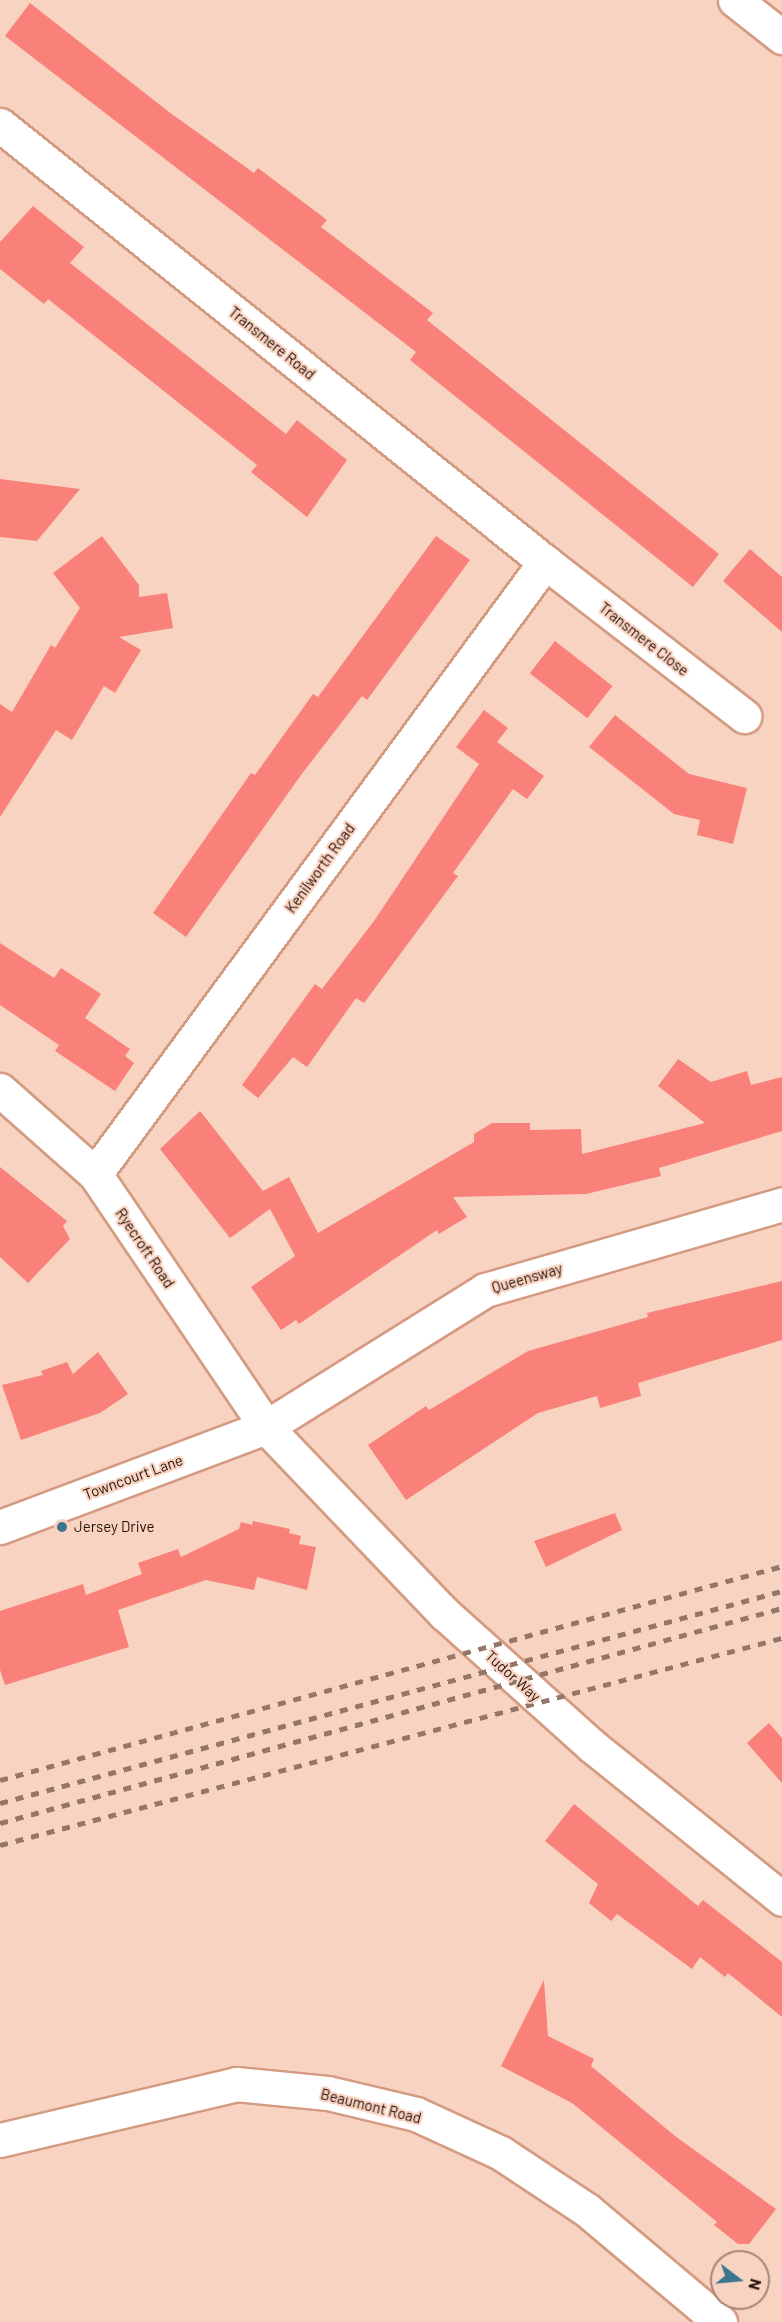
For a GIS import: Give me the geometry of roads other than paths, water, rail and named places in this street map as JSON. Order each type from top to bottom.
[{"type":"street","points":[[735,0],[782,38]]},
{"type":"street","name":"Transmere Road","points":[[0,125],[545,562]]},
{"type":"street","name":"Transmere Close","points":[[545,562],[744,716]]},
{"type":"street","name":"Kenilworth Road","points":[[95,1174],[545,562]]},
{"type":"street","name":"Ryecroft Road","points":[[0,1090],[95,1174],[266,1427]]},
{"type":"street","name":"Queensway","points":[[266,1427],[485,1290],[782,1204]]},
{"type":"street","name":"Towncourt Lane","points":[[0,1527],[266,1427]]},
{"type":"street","name":"Tudor Way","points":[[266,1427],[445,1614],[525,1688],[782,1899]]},
{"type":"street","name":"Beaumont Road","points":[[0,2140],[236,2084],[328,2093],[416,2114],[501,2153],[587,2210],[720,2322]]},
{"type":"street","points":[[0,2162],[32,2134]]},
{"type":"railway","points":[[0,1780],[782,1566]]},
{"type":"railway","points":[[0,1803],[782,1591]]},
{"type":"railway","points":[[0,1823],[782,1608]]},
{"type":"railway","points":[[0,1845],[782,1638]]},
{"type":"place","name":"Jersey Drive","points":[[62,1527]]}]
